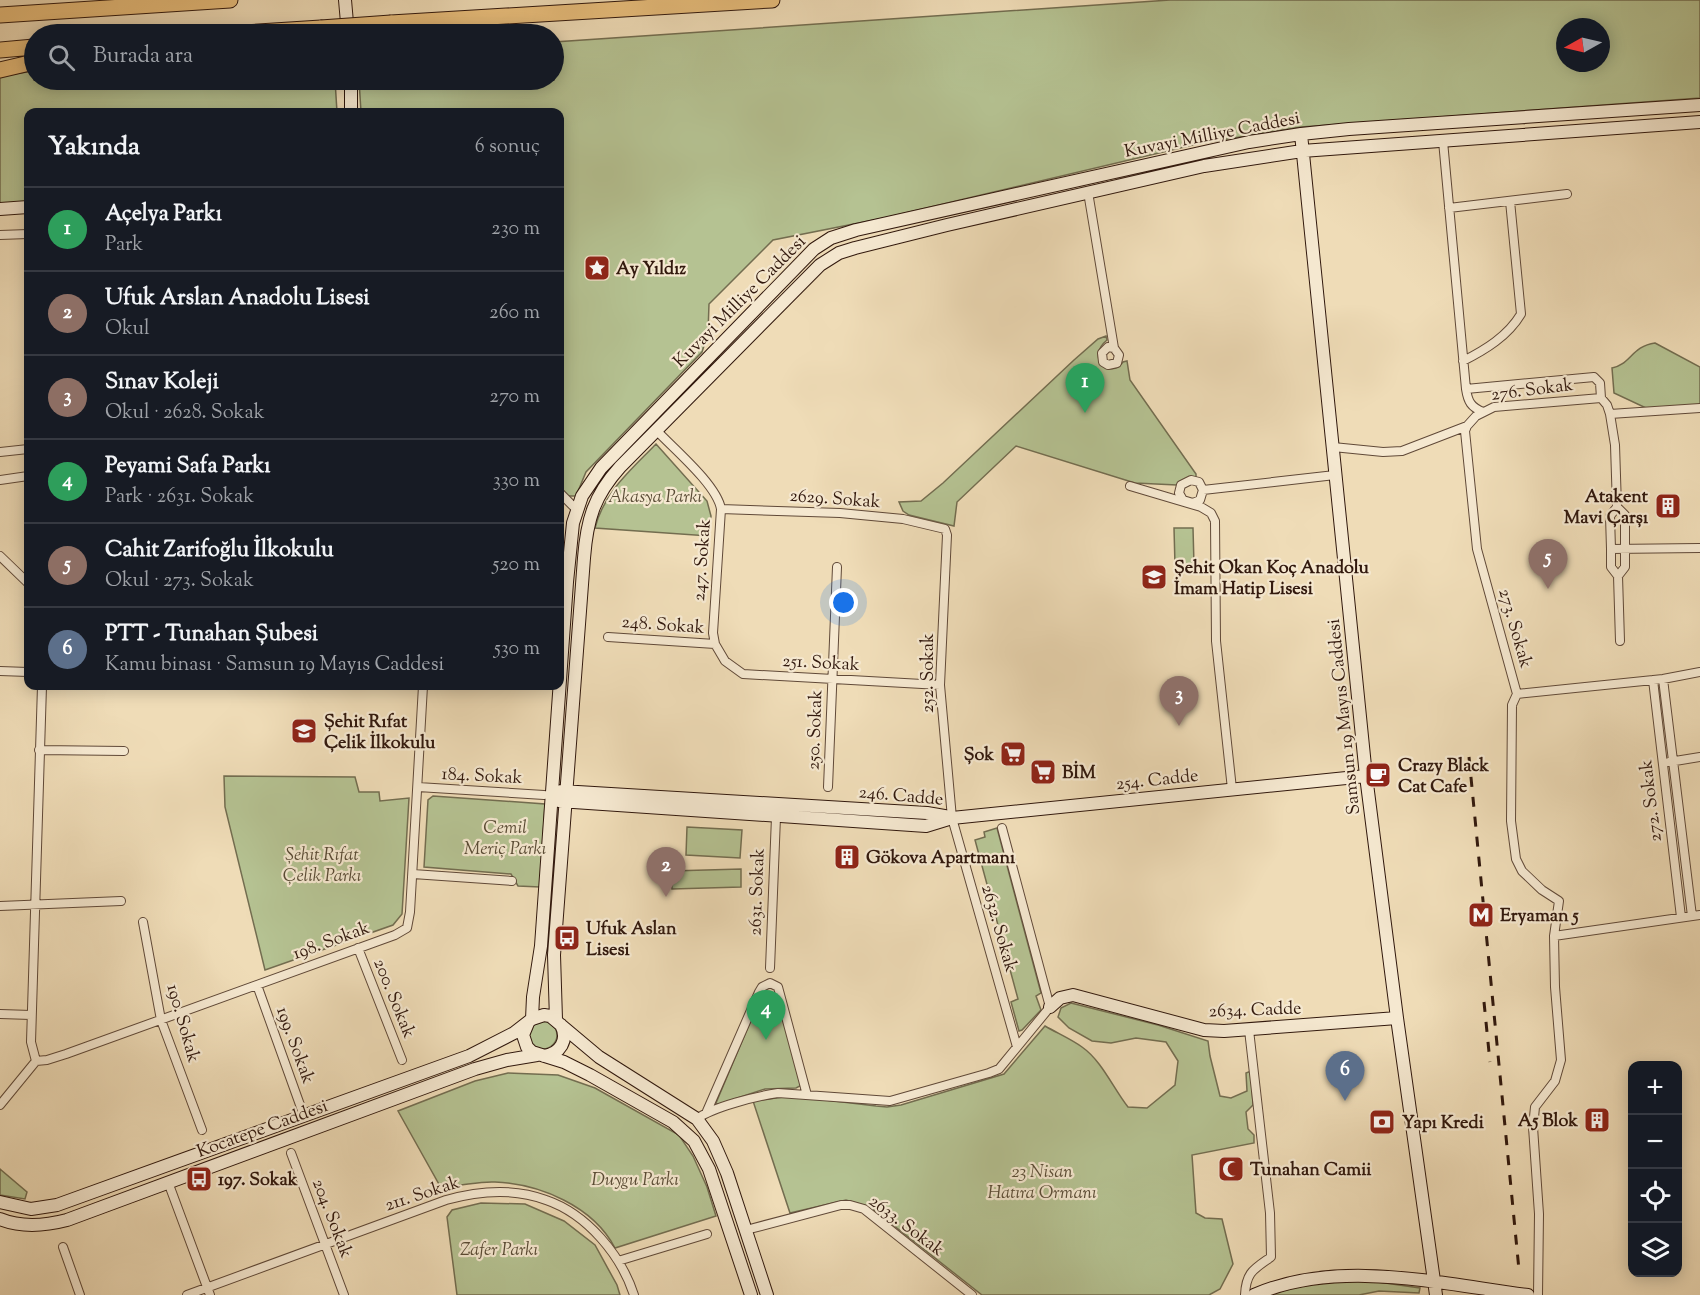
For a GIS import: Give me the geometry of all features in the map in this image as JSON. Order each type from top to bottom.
[{"type":"highway","points":[[0,15],[230,0]]},
{"type":"highway","points":[[377,24],[772,0]]},
{"type":"highway","points":[[0,50],[24,48]]},
{"type":"highway","points":[[0,70],[24,64]]},
{"type":"main road","points":[[345,0],[347,24]]},
{"type":"main road","points":[[351,90],[351,108]]},
{"type":"main road","name":"Kuvayi Milliye Caddesi","points":[[564,620],[573,523],[590,482],[806,256],[825,241],[843,234],[1210,150],[1300,134],[1700,105]]},
{"type":"main road","name":"Kuvayi Milliye Caddesi","points":[[558,1021],[554,955],[588,520],[597,497],[607,482],[809,275],[839,254],[946,225],[1204,166],[1302,151],[1700,122]]},
{"type":"main road","name":"Samsun 19 Mayıs Caddesi","points":[[1300,134],[1366,776],[1435,1289]]},
{"type":"main road","points":[[0,209],[24,207]]},
{"type":"main road","points":[[738,326],[748,337]]},
{"type":"main road","name":"Kuvayi Milliye Caddesi","points":[[530,1021],[541,946],[558,690]]},
{"type":"main road","name":"254. Cadde","points":[[952,818],[1366,776]]},
{"type":"main road","points":[[550,795],[567,797]]},
{"type":"main road","name":"246. Cadde","points":[[567,797],[776,817],[926,826],[952,818]]},
{"type":"main road","name":"246. Cadde","points":[[567,797],[927,813],[952,818]]},
{"type":"main road","name":"2634. Cadde","points":[[1050,1007],[1060,998],[1073,995],[1204,1030],[1249,1030],[1397,1018]]},
{"type":"main road","points":[[751,1295],[709,1169],[694,1141],[673,1122],[590,1075],[564,1062],[541,1056],[527,1047],[524,1035],[530,1021],[544,1015],[558,1021],[599,1057],[702,1115],[727,1173],[767,1295]]},
{"type":"main road","name":"Kocatepe Caddesi","points":[[0,1202],[31,1209],[57,1205],[469,1056],[530,1021]]},
{"type":"main road","points":[[541,1056],[556,1052],[563,1042],[563,1029],[558,1021]]},
{"type":"main road","name":"Kocatepe Caddesi","points":[[0,1219],[18,1225],[54,1223],[475,1069],[507,1060],[541,1056]]},
{"type":"main road","points":[[1254,1295],[1297,1280],[1321,1277],[1389,1278],[1435,1289],[1528,1295]]},
{"type":"street","points":[[1443,141],[1467,399],[1471,405],[1483,412]]},
{"type":"street","points":[[1089,192],[1114,348]]},
{"type":"street","points":[[1449,208],[1567,194]]},
{"type":"street","points":[[1463,361],[1487,349],[1517,321],[1521,314],[1510,201]]},
{"type":"street","points":[[0,235],[24,234]]},
{"type":"street","name":"276. Sokak","points":[[1466,389],[1594,377],[1600,383],[1601,398],[1610,414]]},
{"type":"street","name":"276. Sokak","points":[[1333,447],[1383,452],[1402,451],[1467,426],[1483,412],[1494,407],[1601,398]]},
{"type":"street","points":[[1620,640],[1618,576],[1611,567],[1610,516],[1617,507],[1615,445],[1610,414],[1700,408]]},
{"type":"street","name":"273. Sokak","points":[[1467,426],[1465,431],[1477,549],[1517,694],[1663,679],[1700,672]]},
{"type":"street","name":"247. Sokak","points":[[656,430],[717,495],[721,509],[713,619],[715,644]]},
{"type":"street","points":[[0,452],[24,449]]},
{"type":"street","points":[[1203,490],[1335,475]]},
{"type":"street","points":[[0,480],[24,477]]},
{"type":"street","points":[[1195,480],[1203,490],[1202,496],[1197,502],[1186,502],[1179,493],[1184,482],[1195,480]]},
{"type":"street","points":[[1130,486],[1186,502],[1211,513],[1215,521],[1216,641],[1232,789]]},
{"type":"street","points":[[564,497],[577,510]]},
{"type":"street","points":[[1617,507],[1625,515],[1625,567],[1618,576]]},
{"type":"street","name":"2629. Sokak","points":[[721,509],[840,513],[903,519],[945,529]]},
{"type":"street","name":"252. Sokak","points":[[945,529],[947,535],[940,685],[952,818]]},
{"type":"street","points":[[1611,549],[1700,548]]},
{"type":"street","points":[[0,556],[24,579]]},
{"type":"street","name":"250. Sokak","points":[[828,786],[837,567]]},
{"type":"street","name":"248. Sokak","points":[[608,637],[715,644]]},
{"type":"street","name":"251. Sokak","points":[[715,644],[725,661],[743,674],[940,685]]},
{"type":"street","points":[[0,671],[24,672]]},
{"type":"street","name":"272. Sokak","points":[[1663,679],[1696,915]]},
{"type":"street","name":"272. Sokak","points":[[1653,680],[1681,917]]},
{"type":"street","points":[[0,1105],[36,1061],[30,1042],[42,690]]},
{"type":"street","name":"198. Sokak","points":[[36,1061],[54,1058],[161,1020],[407,928],[411,912],[423,690]]},
{"type":"street","points":[[1517,694],[1512,705],[1511,821],[1516,859],[1521,872],[1559,901],[1554,936],[1555,987],[1561,1060],[1555,1081],[1535,1107],[1533,1127],[1539,1214],[1538,1295]]},
{"type":"street","points":[[39,750],[124,751]]},
{"type":"street","points":[[1662,763],[1700,757]]},
{"type":"street","name":"184. Sokak","points":[[418,787],[550,795]]},
{"type":"street","name":"2631. Sokak","points":[[770,968],[776,817]]},
{"type":"street","name":"2632. Sokak","points":[[952,818],[1017,1047]]},
{"type":"street","points":[[702,1115],[761,1095],[791,1093],[875,1100],[904,1098],[994,1072],[1050,1007],[1002,828]]},
{"type":"street","points":[[412,874],[512,881]]},
{"type":"street","points":[[0,906],[121,901]]},
{"type":"street","points":[[1554,936],[1696,915]]},
{"type":"street","name":"190. Sokak","points":[[143,922],[161,1020],[202,1130]]},
{"type":"street","name":"200. Sokak","points":[[358,948],[402,1060]]},
{"type":"street","points":[[702,1115],[759,992],[762,987],[770,983],[778,987],[807,1095]]},
{"type":"street","name":"199. Sokak","points":[[257,985],[304,1116]]},
{"type":"street","points":[[0,1014],[31,1015]]},
{"type":"street","points":[[1245,1295],[1245,1283],[1251,1272],[1272,1257],[1249,1030]]},
{"type":"street","name":"204. Sokak","points":[[291,1153],[344,1295]]},
{"type":"street","points":[[168,1182],[208,1291]]},
{"type":"street","name":"211. Sokak","points":[[187,1295],[208,1291],[446,1200],[486,1191],[546,1199],[591,1227],[618,1261],[634,1295]]},
{"type":"street","name":"2633. Sokak","points":[[746,1230],[841,1205],[856,1206],[864,1209],[972,1295]]},
{"type":"street","points":[[618,1261],[707,1234]]},
{"type":"street","points":[[63,1247],[80,1295]]},
{"type":"green space","points":[[1170,0],[1700,0],[1700,98],[1301,127],[1197,144],[884,218],[773,240],[709,304],[708,333],[702,352],[586,472],[576,496],[568,496],[564,492],[564,108],[361,108],[360,90],[564,90],[564,41]]},
{"type":"green space","points":[[24,72],[24,90],[336,90],[337,108],[24,108],[24,202],[0,204],[0,76]]},
{"type":"green space","points":[[1106,336],[1107,340],[1098,354],[1099,360],[1106,368],[1112,369],[1127,361],[1130,380],[1196,477],[1177,485],[1135,483],[1016,446],[957,502],[954,526],[909,515],[903,511],[899,502],[921,501],[1074,360],[1098,339]]},
{"type":"green space","points":[[1655,343],[1700,367],[1700,405],[1646,408],[1614,393],[1612,368],[1623,363],[1641,348]]},
{"type":"green space","name":"Akasya Parkı","points":[[656,444],[707,501],[711,516],[709,536],[595,528],[599,515],[612,492]]},
{"type":"green space","points":[[1174,528],[1193,528],[1194,565],[1175,565]]},
{"type":"green space","name":"Şehit Rıfat Çelik Parkı","points":[[224,776],[355,777],[359,792],[379,792],[380,801],[409,798],[402,914],[393,925],[265,970],[225,807]]},
{"type":"green space","name":"Cemil Meriç Parkı","points":[[433,796],[545,804],[540,887],[518,886],[511,874],[424,867],[428,800]]},
{"type":"green space","points":[[687,827],[742,830],[740,858],[686,855]]},
{"type":"green space","points":[[997,828],[1041,993],[1036,996],[1041,1010],[1019,1031],[1011,1002],[1018,999],[975,840],[985,837],[984,832]]},
{"type":"green space","points":[[741,869],[741,887],[672,889],[671,871]]},
{"type":"green space","points":[[770,994],[777,998],[802,1082],[796,1088],[765,1089],[716,1103],[761,996]]},
{"type":"green space","name":"23 Nisan Hatıra Ormanı","points":[[1071,1003],[1158,1025],[1208,1041],[1220,1096],[1231,1098],[1247,1091],[1246,1073],[1251,1071],[1253,1105],[1246,1112],[1248,1129],[1254,1135],[1254,1143],[1192,1155],[1196,1213],[1205,1218],[1222,1219],[1233,1264],[1220,1289],[1209,1295],[982,1295],[870,1207],[846,1200],[790,1213],[753,1101],[792,1096],[887,1107],[901,1105],[1004,1074],[1045,1026],[1073,1041],[1089,1053],[1128,1107],[1147,1108],[1175,1085],[1178,1061],[1166,1042],[1136,1038],[1111,1043],[1092,1041],[1069,1028],[1058,1017],[1061,1008]]},
{"type":"green space","points":[[543,1021],[553,1025],[557,1035],[553,1045],[543,1049],[533,1045],[529,1035],[533,1025]]},
{"type":"green space","name":"Duygu Parkı","points":[[508,1073],[558,1075],[595,1088],[679,1135],[693,1156],[707,1187],[716,1216],[615,1248],[593,1220],[564,1200],[547,1193],[530,1187],[495,1182],[440,1186],[398,1111],[475,1081]]},
{"type":"green space","points":[[0,1169],[27,1192],[25,1199],[0,1195]]},
{"type":"green space","name":"Zafer Parkı","points":[[481,1203],[525,1204],[564,1221],[595,1245],[620,1295],[457,1295],[447,1217],[452,1210]]},
{"type":"green space","points":[[1337,1280],[1378,1282],[1420,1288],[1419,1293],[1379,1291],[1359,1295],[1267,1295],[1275,1291]]},
{"type":"railway","points":[[1469,757],[1519,1270]]},
{"type":"railway","points":[[1484,1002],[1490,1062]]},
{"type":"place","name":"Ay Yıldız","points":[[597,268]]},
{"type":"place","name":"Açelya Parkı","points":[[1085,413]]},
{"type":"place","name":"Atakent Mavi Çarşı","points":[[1668,506]]},
{"type":"place","name":"Şehit Okan Koç Anadolu İmam Hatip Lisesi","points":[[1154,577]]},
{"type":"place","name":"Cahit Zarifoğlu İlkokulu","points":[[1548,589]]},
{"type":"place","name":"Sınav Koleji","points":[[1179,726]]},
{"type":"place","name":"Şehit Rıfat Çelik İlkokulu","points":[[304,731]]},
{"type":"place","name":"Şok","points":[[1013,754]]},
{"type":"place","name":"BİM","points":[[1043,772]]},
{"type":"place","name":"Crazy Black Cat Cafe","points":[[1378,775]]},
{"type":"place","name":"Gökova Apartmanı","points":[[847,857]]},
{"type":"place","name":"Ufuk Arslan Anadolu Lisesi","points":[[666,897]]},
{"type":"place","name":"Eryaman 5","points":[[1481,915]]},
{"type":"place","name":"Ufuk Aslan Lisesi","points":[[567,938]]},
{"type":"place","name":"Peyami Safa Parkı","points":[[766,1040]]},
{"type":"place","name":"PTT - Tunahan Şubesi","points":[[1345,1101]]},
{"type":"place","name":"A5 Blok","points":[[1597,1120]]},
{"type":"place","name":"Yapı Kredi","points":[[1382,1122]]},
{"type":"place","name":"Tunahan Camii","points":[[1231,1169]]},
{"type":"place","name":"197. Sokak","points":[[199,1179]]}]
